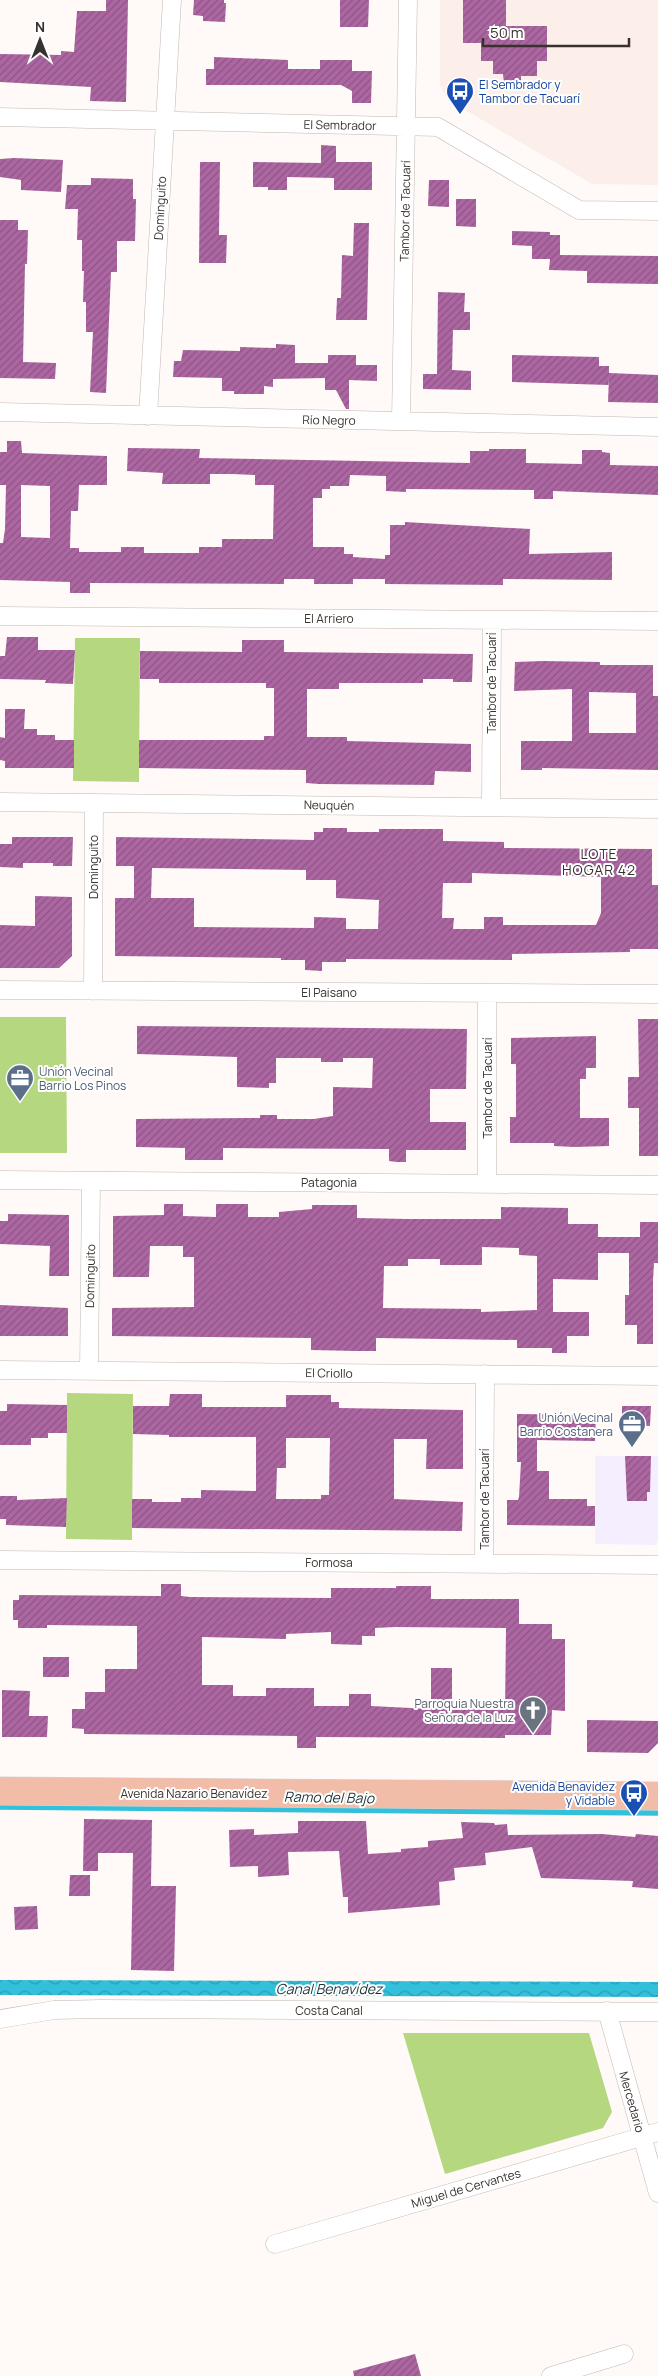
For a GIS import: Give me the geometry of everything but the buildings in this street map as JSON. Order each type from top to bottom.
[{"type":"main road","name":"Avenida Nazario Benavídez","points":[[0,1791],[658,1796]]},
{"type":"street","name":"Dominguito","points":[[148,416],[172,0]]},
{"type":"street","name":"Tambor de Tacuarí","points":[[401,421],[408,0]]},
{"type":"street","name":"El Sembrador","points":[[0,117],[438,127],[579,210],[658,211]]},
{"type":"street","name":"Río Negro","points":[[0,412],[658,427]]},
{"type":"street","name":"El Arriero","points":[[0,616],[658,621]]},
{"type":"street","name":"Tambor de Tacuarí","points":[[491,807],[492,620]]},
{"type":"street","name":"Neuquén","points":[[0,802],[658,809]]},
{"type":"street","name":"Dominguito","points":[[93,990],[94,803]]},
{"type":"street","name":"El Paisano","points":[[0,990],[658,994]]},
{"type":"street","name":"Tambor de Tacuarí","points":[[487,993],[487,1184]]},
{"type":"street","name":"Patagonia","points":[[0,1180],[658,1185]]},
{"type":"street","name":"Dominguito","points":[[88,1371],[91,1181]]},
{"type":"street","name":"El Criollo","points":[[0,1370],[658,1376]]},
{"type":"street","name":"Tambor de Tacuarí","points":[[484,1563],[485,1374]]},
{"type":"street","name":"Formosa","points":[[0,1560],[658,1565]]},
{"type":"street","name":"Costa Canal","points":[[0,2019],[54,2010],[101,2009],[658,2012]]},
{"type":"street","name":"Mercedario","points":[[607,2011],[650,2135],[658,2193]]},
{"type":"street","name":"Miguel de Cervantes","points":[[275,2244],[650,2135]]},
{"type":"street","points":[[551,2376],[624,2354]]},
{"type":"shaded area","points":[[440,0],[658,0],[658,185],[592,184],[448,100],[440,85]]},
{"type":"shaded area","points":[[595,1456],[658,1456],[658,1542],[655,1545],[595,1544]]},
{"type":"green space","points":[[75,638],[140,638],[139,782],[73,781]]},
{"type":"green space","points":[[0,1017],[66,1017],[67,1153],[0,1153]]},
{"type":"green space","points":[[67,1393],[133,1394],[132,1540],[66,1539]]},
{"type":"green space","points":[[403,2033],[589,2033],[612,2112],[603,2128],[445,2174]]},
{"type":"water","name":"Canal Benavídez","points":[[0,1980],[658,1982],[658,1997],[0,1995]]},
{"type":"waterway","name":"Ramo del Bajo","points":[[0,1807],[658,1813]]},
{"type":"place","name":"El Sembrador y Tambor de Tacuarí","points":[[460,115]]},
{"type":"place","name":"Unión Vecinal Barrio Los Pinos","points":[[20,1102]]},
{"type":"place","name":"Unión Vecinal Barrio Costanera","points":[[632,1448]]},
{"type":"place","name":"Parroquia Nuestra Señora de la Luz","points":[[533,1734]]},
{"type":"place","name":"Avenida Benavídez y Vidable","points":[[634,1817]]},
{"type":"district","name":"LOTE HOGAR 42","points":[[599,862]]}]
